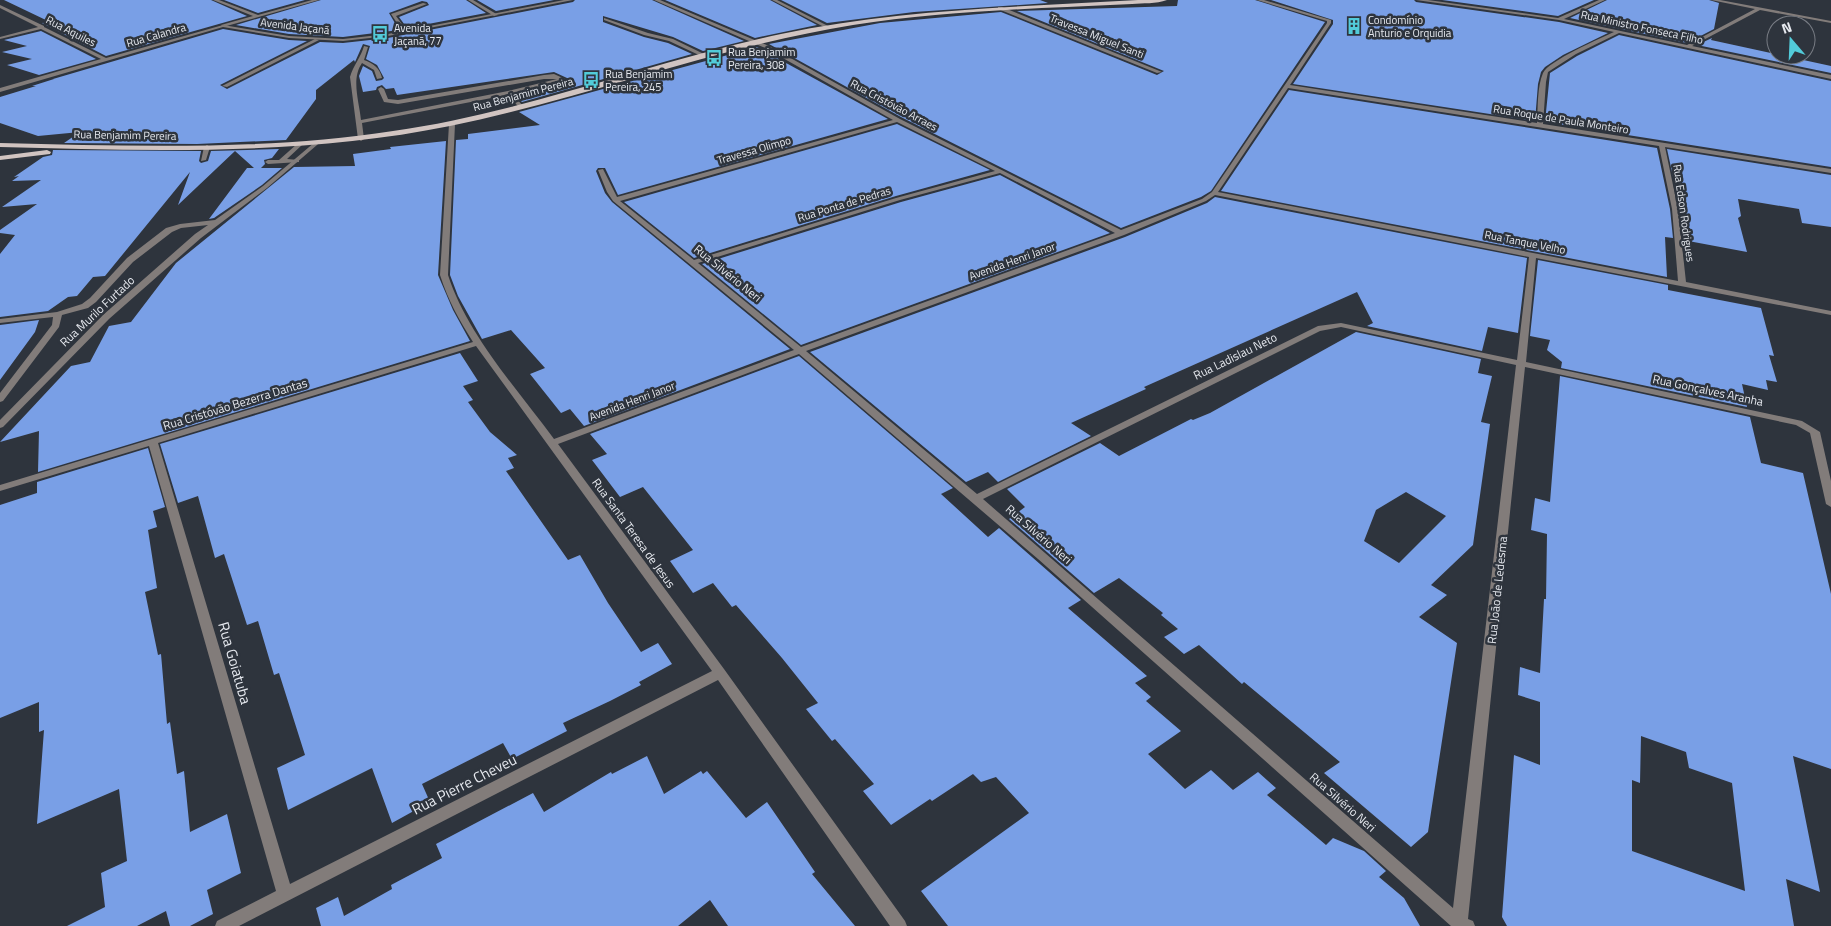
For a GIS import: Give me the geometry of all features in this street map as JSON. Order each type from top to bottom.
[{"type":"main road","name":"Rua Benjamim Pereira","points":[[0,145],[207,147],[315,144],[452,124],[521,107],[755,41],[828,27],[903,16],[1000,8],[1164,0]]},
{"type":"main road","points":[[0,158],[94,147]]},
{"type":"street","points":[[215,0],[257,16]]},
{"type":"street","name":"Rua Calandra","points":[[0,90],[317,0]]},
{"type":"street","points":[[470,0],[496,15]]},
{"type":"street","name":"Avenida Jaçanã","points":[[223,26],[317,40],[365,43],[405,31],[571,0]]},
{"type":"street","name":"Rua Cristóvão Arraes","points":[[656,0],[755,41],[898,120],[1001,170],[1121,234]]},
{"type":"street","points":[[774,0],[828,27]]},
{"type":"street","name":"Avenida Henri Janor","points":[[552,443],[800,350],[1121,234],[1188,207],[1214,193],[1329,23],[1329,20],[1259,0]]},
{"type":"street","name":"Rua Ministro Fonseca Filho","points":[[1418,0],[1559,19],[1831,77]]},
{"type":"street","points":[[1559,19],[1603,0]]},
{"type":"street","points":[[1713,0],[1831,22]]},
{"type":"street","points":[[405,31],[393,15],[425,4]]},
{"type":"street","name":"Rua Aquiles","points":[[0,6],[106,60]]},
{"type":"street","name":"Travessa Miguel Santi","points":[[1000,8],[1159,72]]},
{"type":"street","points":[[1686,47],[1759,8]]},
{"type":"street","points":[[606,19],[646,34],[671,40],[703,55]]},
{"type":"street","points":[[0,38],[42,27]]},
{"type":"street","points":[[1540,125],[1543,82],[1546,71],[1574,53],[1618,32]]},
{"type":"street","points":[[225,86],[317,40]]},
{"type":"street","points":[[361,138],[353,77],[356,68],[366,54],[365,43]]},
{"type":"street","points":[[363,60],[373,65],[379,78]]},
{"type":"street","points":[[359,122],[508,93],[562,79],[549,76],[398,102],[386,101],[382,90]]},
{"type":"street","name":"Rua Roque de Paula Monteiro","points":[[1287,86],[1831,171]]},
{"type":"street","points":[[508,93],[521,107]]},
{"type":"street","name":"Travessa Olimpo","points":[[615,200],[898,120]]},
{"type":"street","name":"Rua Santa Teresa de Jesus","points":[[452,124],[444,275],[450,294],[461,316],[478,343],[720,672],[899,926]]},
{"type":"street","name":"Rua Murilo Furtado","points":[[0,425],[106,317],[198,236],[265,188],[315,144]]},
{"type":"street","points":[[280,162],[299,145]]},
{"type":"street","name":"Rua Edson Rodrigues","points":[[1662,145],[1675,209],[1682,284]]},
{"type":"street","points":[[203,160],[207,147]]},
{"type":"street","points":[[268,162],[297,161]]},
{"type":"street","name":"Rua Silvério Neri","points":[[601,170],[615,200],[694,262],[977,498],[1462,925]]},
{"type":"street","name":"Rua Ponta de Pedras","points":[[694,262],[898,199],[1001,170]]},
{"type":"street","name":"Rua Tanque Velho","points":[[1214,193],[1831,313]]},
{"type":"street","name":"Rua Murilo Furtado","points":[[0,399],[56,325],[58,314],[85,306],[94,300],[130,260],[169,230],[188,225],[218,222]]},
{"type":"street","name":"Rua João de Ledesma","points":[[1462,925],[1533,255]]},
{"type":"street","points":[[0,321],[58,314]]},
{"type":"street","name":"Rua Ladislau Neto","points":[[977,498],[1318,329],[1330,326],[1341,325],[1522,363]]},
{"type":"street","name":"Rua Cristóvão Bezerra Dantas","points":[[0,488],[478,343]]},
{"type":"street","name":"Rua Gonçalves Aranha","points":[[1522,363],[1799,423],[1809,427],[1815,432],[1831,504]]},
{"type":"street","name":"Rua Goiatuba","points":[[153,442],[284,894]]},
{"type":"street","name":"Rua Pierre Cheveu","points":[[223,926],[720,672]]},
{"type":"building","points":[[4,0],[211,0],[247,16],[106,56],[42,23],[50,22]]},
{"type":"building","points":[[224,0],[305,0],[258,13]]},
{"type":"building","points":[[321,0],[466,0],[486,13],[407,28],[399,17],[429,5],[427,2],[422,1],[389,13],[399,30],[343,37],[289,34],[236,25]]},
{"type":"building","points":[[477,0],[554,0],[496,11]]},
{"type":"building","points":[[575,0],[652,0],[744,41],[703,51],[673,37],[603,16],[603,22],[644,37],[668,43],[692,54],[522,102],[515,95],[566,81],[567,78],[554,72],[397,95],[394,88],[386,89],[382,85],[377,87],[376,90],[363,92],[359,76],[363,66],[372,71],[376,81],[384,78],[377,65],[366,59],[370,46],[363,44],[355,62],[354,60],[316,90],[316,99],[286,140],[197,144],[64,143],[80,132],[38,136],[0,123],[0,97],[53,79],[223,29],[289,40],[307,41],[220,85],[227,89],[320,42],[343,43],[388,38],[573,2]]},
{"type":"building","points":[[665,0],[770,0],[817,25],[755,38]]},
{"type":"building","points":[[781,0],[1040,0],[1048,3],[914,12],[827,23]]},
{"type":"building","points":[[1178,0],[1255,0],[1325,22],[1211,191],[1201,197],[1121,228],[901,117],[769,44],[880,23],[1001,12],[1157,75],[1164,71],[1017,11],[1177,6]]},
{"type":"building","points":[[1271,0],[1414,0],[1416,2],[1559,22],[1608,33],[1563,55],[1545,67],[1541,72],[1538,84],[1535,121],[1293,84],[1333,24],[1333,20]]},
{"type":"building","points":[[1442,0],[1594,0],[1558,16]]},
{"type":"building","points":[[1607,0],[1709,0],[1719,3],[1714,29],[1687,43],[1570,18]]},
{"type":"building","points":[[41,31],[96,59],[39,75],[7,65],[32,59],[2,52],[27,46],[4,40]]},
{"type":"building","points":[[1619,35],[1831,81],[1831,167],[1545,122],[1550,73],[1577,56]]},
{"type":"building","points":[[1712,38],[1711,40],[1766,52],[1766,59],[1697,45]]},
{"type":"building","points":[[757,47],[888,119],[618,195],[605,168],[598,168],[596,171],[605,193],[612,202],[790,349],[584,426],[570,409],[561,413],[530,374],[545,368],[511,330],[482,339],[458,296],[450,275],[456,140],[468,139],[468,134],[540,125],[519,112]]},
{"type":"building","points":[[1816,63],[1831,66],[1831,73],[1793,65],[1816,65]]},
{"type":"building","points":[[1289,90],[1657,148],[1670,209],[1673,238],[1665,237],[1667,277],[1221,191]]},
{"type":"building","points":[[897,124],[990,170],[896,196],[694,258],[624,202]]},
{"type":"building","points":[[446,141],[438,275],[453,310],[470,341],[38,472],[39,431],[0,442],[71,366],[90,362],[109,326],[131,322],[176,263],[294,167],[355,166],[353,154],[391,149],[390,147]]},
{"type":"building","points":[[279,149],[272,158],[264,160],[265,164],[261,168],[282,168],[262,185],[214,218],[209,219],[247,168],[254,168],[235,151],[178,205],[190,172],[105,276],[93,277],[77,296],[68,297],[48,311],[0,317],[0,254],[15,235],[0,233],[0,230],[37,204],[2,207],[41,180],[12,181],[19,176],[14,177],[43,157],[52,155],[53,150],[201,151],[199,161],[201,163],[208,161],[211,151]]},
{"type":"building","points":[[1667,149],[1831,175],[1831,227],[1802,223],[1799,209],[1738,199],[1741,216],[1738,218],[1747,252],[1683,240],[1680,209]]},
{"type":"building","points":[[1000,175],[1110,233],[801,345],[702,264],[901,202]]},
{"type":"building","points":[[1215,197],[1527,258],[1518,333],[1488,327],[1482,351],[1367,326],[1373,323],[1357,292],[1144,387],[1146,389],[1071,423],[1091,436],[998,482],[988,472],[966,482],[810,352],[1125,237],[1207,203]]},
{"type":"building","points":[[1538,260],[1668,285],[1668,290],[1761,308],[1774,356],[1769,355],[1777,382],[1766,380],[1768,390],[1742,384],[1747,407],[1561,368],[1562,362],[1547,350],[1550,340],[1530,336]]},
{"type":"building","points":[[39,320],[35,332],[0,380],[0,325]]},
{"type":"building","points":[[1356,332],[1481,359],[1478,373],[1492,376],[1481,422],[1490,424],[1473,545],[1431,585],[1447,595],[1419,617],[1457,643],[1428,832],[1411,847],[1324,773],[1340,762],[1244,682],[1242,684],[1199,645],[1184,654],[1164,637],[1178,629],[1161,615],[1163,613],[1119,578],[1094,593],[1009,519],[1025,507],[1007,489],[1100,443],[1119,456],[1191,419],[1193,420],[1210,413]],"holes":[[[1406,492],[1446,516],[1399,563],[1364,541],[1376,510]]]},
{"type":"building","points":[[460,353],[478,381],[463,386],[473,400],[468,402],[490,432],[517,455],[508,458],[514,468],[506,471],[568,560],[580,555],[608,603],[641,652],[658,643],[672,664],[639,682],[641,685],[563,723],[567,731],[512,759],[503,743],[422,784],[430,802],[392,823],[372,768],[288,810],[277,768],[305,755],[279,673],[274,675],[258,621],[247,625],[224,554],[215,558],[198,496],[178,503],[160,444]]},
{"type":"building","points":[[799,356],[953,488],[941,494],[988,537],[999,528],[1081,600],[1068,608],[1147,676],[1135,683],[1151,697],[1146,701],[1181,731],[1148,754],[1185,789],[1211,770],[1233,790],[1258,772],[1276,788],[1267,795],[1326,845],[1333,838],[1364,851],[1386,871],[1379,877],[1404,898],[1420,926],[948,926],[921,891],[1029,813],[996,777],[981,782],[973,774],[891,825],[863,791],[874,784],[835,739],[832,741],[806,709],[818,703],[782,658],[736,605],[732,607],[713,583],[693,593],[670,561],[693,550],[643,487],[620,497],[592,460],[607,454],[590,434]]},
{"type":"building","points":[[1560,376],[1750,417],[1761,463],[1803,473],[1831,594],[1831,769],[1793,756],[1820,892],[1786,879],[1794,926],[1507,926],[1502,917],[1514,755],[1540,765],[1540,702],[1518,695],[1520,667],[1540,673],[1544,599],[1546,599],[1547,534],[1531,530],[1535,498],[1550,502]],"holes":[[[1641,736],[1686,752],[1689,768],[1732,783],[1745,891],[1632,851],[1632,780],[1640,783]]]},
{"type":"building","points":[[148,448],[165,507],[153,511],[157,527],[148,530],[157,588],[145,592],[158,655],[161,654],[167,724],[170,722],[177,774],[184,771],[190,832],[227,814],[241,873],[207,890],[213,914],[190,926],[170,926],[166,911],[137,926],[67,926],[105,907],[101,873],[127,861],[119,789],[37,824],[44,730],[39,732],[39,702],[0,718],[0,505],[37,493],[37,482]]},
{"type":"building","points":[[647,756],[664,794],[701,771],[703,774],[707,771],[746,818],[767,802],[815,872],[812,874],[855,926],[728,926],[710,900],[678,926],[321,926],[316,908],[338,897],[344,916],[392,889],[391,885],[442,858],[436,844],[533,793],[544,812],[611,772],[612,774]]},
{"type":"place","name":"Condomínio Anturio e Orquidia","points":[[1354,26]]},
{"type":"place","name":"Avenida Jaçanã, 77","points":[[380,34]]},
{"type":"place","name":"Rua Benjamim Pereira, 308","points":[[714,58]]},
{"type":"place","name":"Rua Benjamim Pereira, 245","points":[[591,80]]}]
